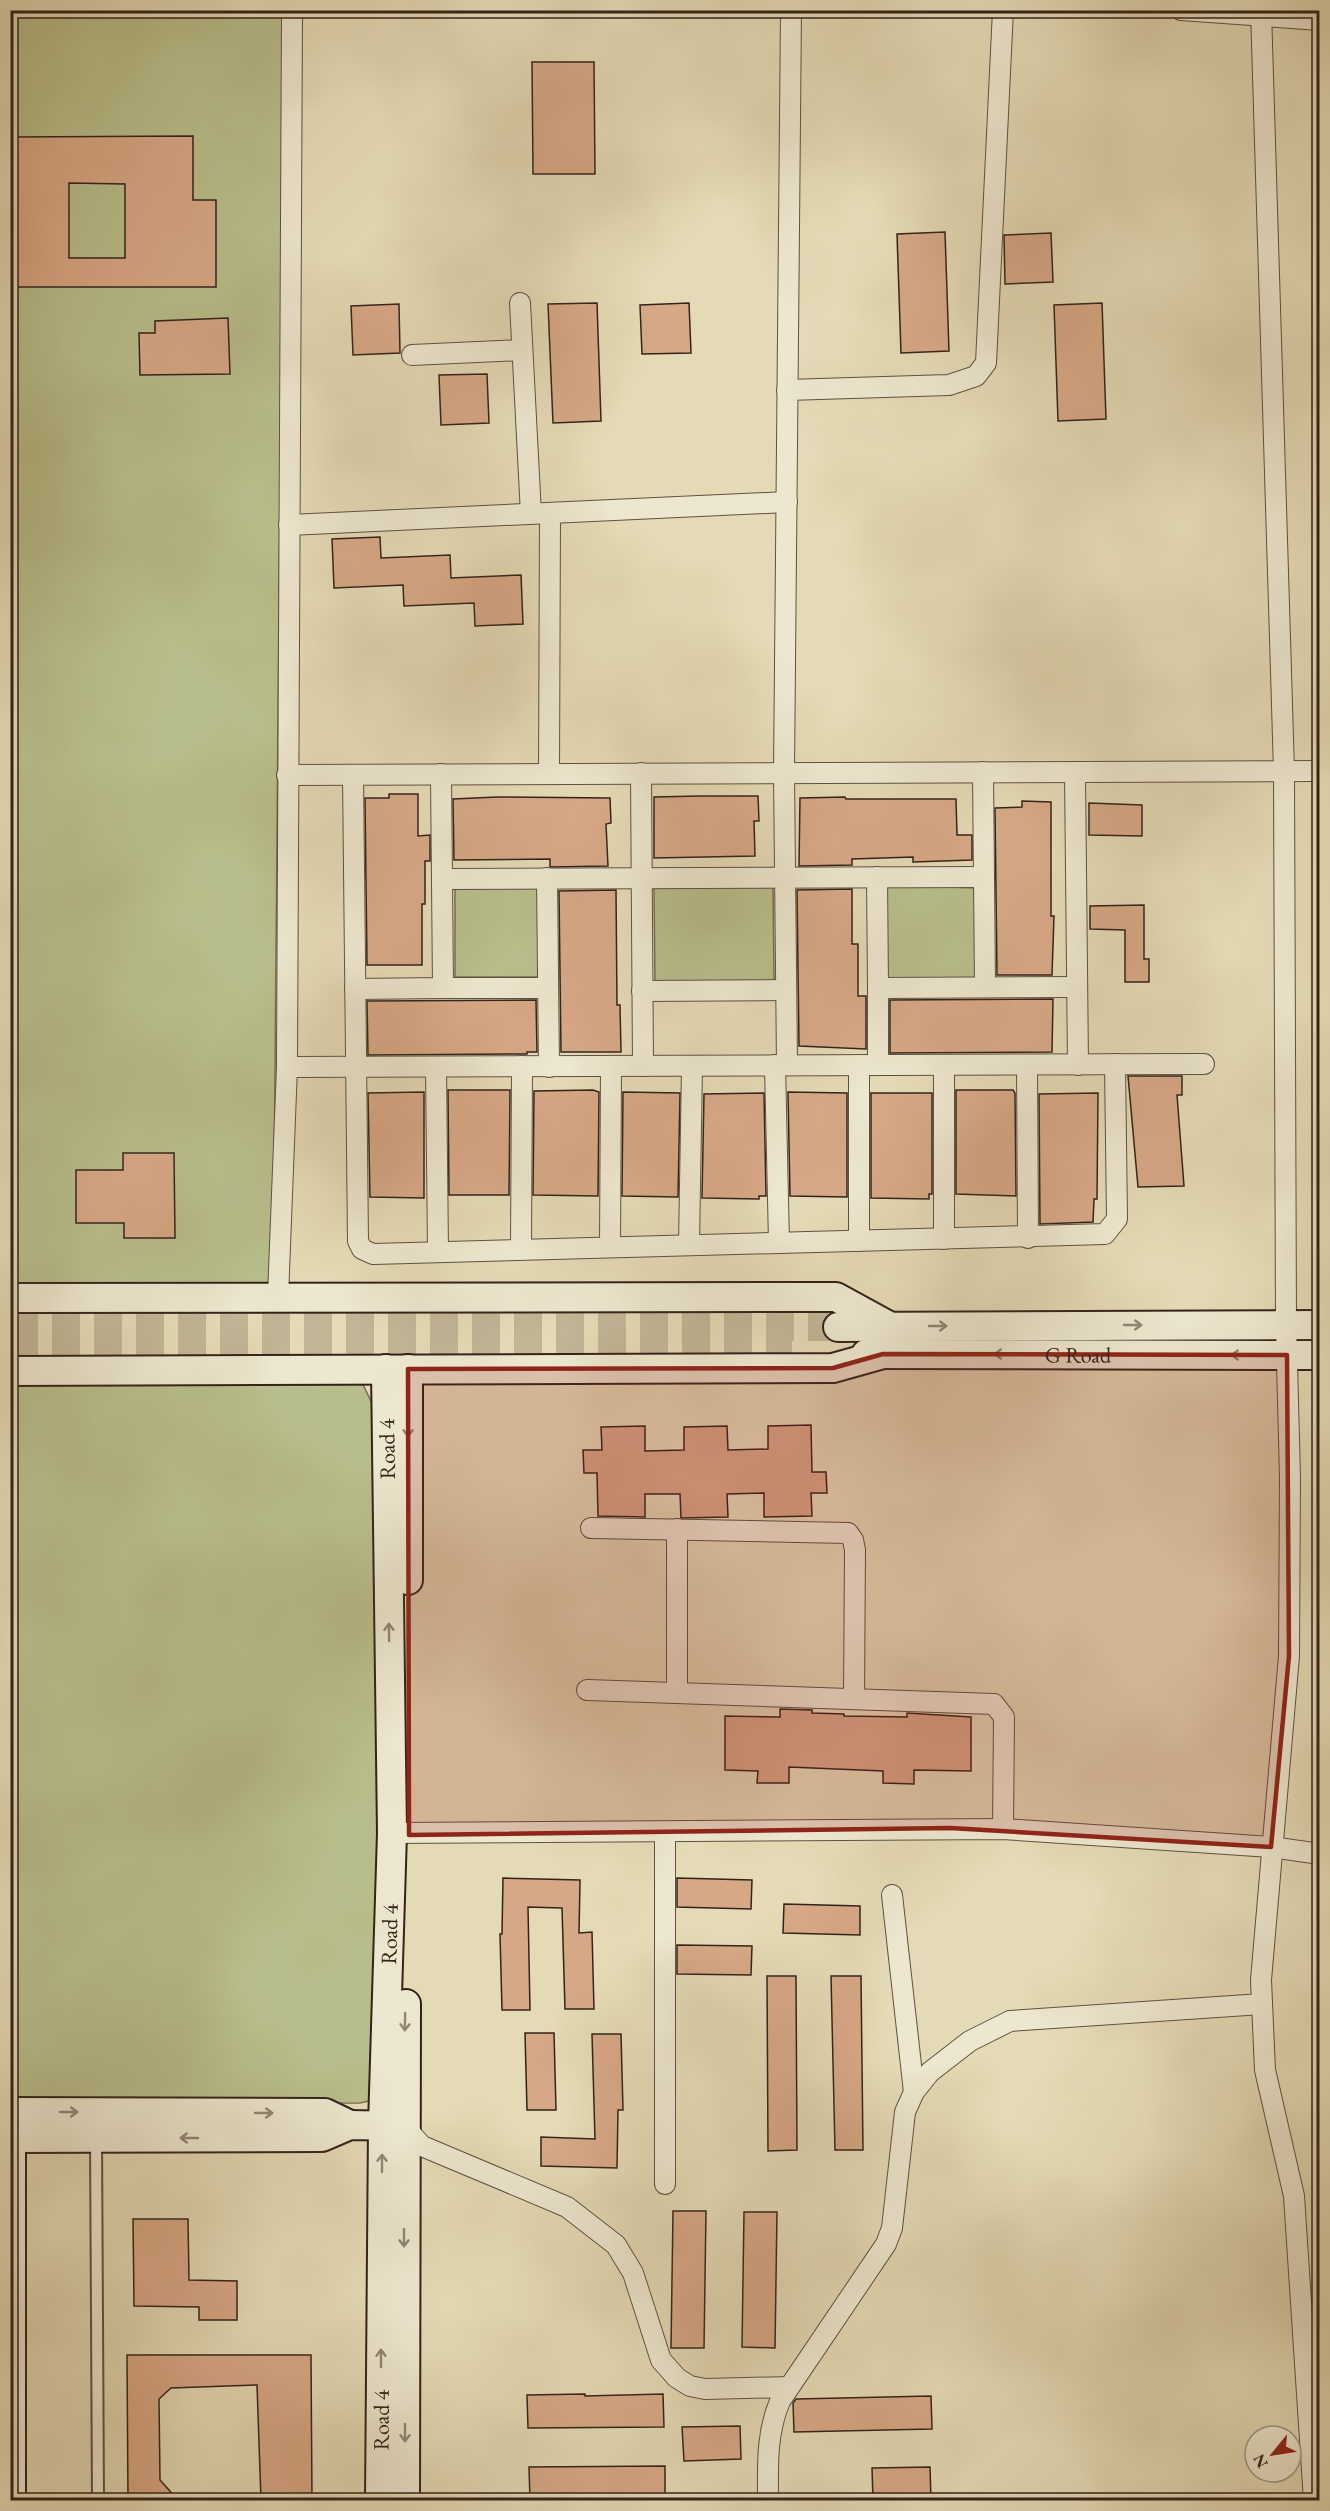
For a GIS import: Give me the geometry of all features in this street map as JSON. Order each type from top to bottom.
[{"type":"street","points":[[278,1298],[287,1067],[292,10]]},
{"type":"street","points":[[779,1243],[781,1065],[786,990],[784,773],[790,10]]},
{"type":"street","points":[[787,390],[949,385],[976,376],[986,363],[1003,10]]},
{"type":"street","points":[[1181,10],[1320,20]]},
{"type":"street","points":[[1261,14],[1284,771],[1286,1325],[1290,1477],[1289,1656],[1261,1980],[1265,2070],[1294,2196],[1314,2500]]},
{"type":"street","points":[[520,303],[522,350],[541,513],[549,774]]},
{"type":"street","points":[[412,355],[522,350]]},
{"type":"street","points":[[289,525],[787,502]]},
{"type":"street","points":[[287,775],[1320,771]]},
{"type":"street","points":[[983,772],[985,987]]},
{"type":"street","points":[[1075,772],[1078,1065]]},
{"type":"street","points":[[641,773],[643,1066]]},
{"type":"street","points":[[441,774],[442,988]]},
{"type":"street","points":[[353,775],[358,1241],[362,1249],[373,1254],[1028,1238],[1105,1234],[1117,1220],[1114,1064]]},
{"type":"street","points":[[859,1241],[869,1065],[878,988],[877,877]]},
{"type":"street","points":[[443,879],[984,877]]},
{"type":"street","points":[[547,878],[549,1067]]},
{"type":"street","points":[[878,988],[1077,987]]},
{"type":"street","points":[[355,989],[548,988]]},
{"type":"street","points":[[642,991],[786,990]]},
{"type":"street","points":[[287,1067],[1204,1064]]},
{"type":"street","points":[[944,1065],[944,1239]]},
{"type":"street","points":[[1028,1065],[1028,1238]]},
{"type":"street","points":[[521,1249],[522,1066]]},
{"type":"street","points":[[610,1247],[611,1066]]},
{"type":"street","points":[[689,1245],[692,1066]]},
{"type":"street","points":[[436,1067],[438,1251]]},
{"type":"street","points":[[10,1298],[836,1296],[889,1326]]},
{"type":"street","name":"G Road","points":[[1320,1325],[889,1326],[837,1340],[883,1354],[1320,1355]]},
{"type":"street","points":[[10,1371],[833,1368],[883,1354]]},
{"type":"street","name":"Road 4","points":[[380,2500],[400,1834],[397,1369]]},
{"type":"street","points":[[591,1528],[848,1533],[854,1540],[855,1550],[854,1699]]},
{"type":"street","points":[[676,1529],[677,1693]]},
{"type":"street","points":[[587,1690],[985,1702],[1000,1709],[1004,1717],[1003,1830]]},
{"type":"street","points":[[400,1834],[1003,1830],[1271,1847],[1320,1854]]},
{"type":"street","points":[[664,2184],[665,1832]]},
{"type":"street","points":[[892,1895],[914,2092]]},
{"type":"street","points":[[768,2500],[770,2430],[780,2401],[886,2244],[892,2228],[905,2112],[914,2092],[930,2072],[970,2041],[1010,2021],[1262,2004]]},
{"type":"street","points":[[11,2500],[11,2112],[325,2113],[350,2125],[393,2126],[422,2146],[567,2207],[616,2245],[633,2272],[661,2360],[677,2378],[690,2386],[705,2389],[789,2387]]},
{"type":"street","points":[[11,2138],[322,2138],[350,2125]]},
{"type":"street","name":"Road 4","points":[[393,2126],[405,2500]]},
{"type":"lane","points":[[96,2138],[98,2500]]},
{"type":"highlighted area","points":[[883,1354],[1287,1355],[1289,1656],[1271,1847],[950,1828],[409,1835],[408,1369],[833,1368]]},
{"type":"green space","points":[[11,11],[284,11],[273,1307],[11,1303]]},
{"type":"green space","points":[[455,882],[538,882],[538,977],[455,977]]},
{"type":"green space","points":[[773,885],[774,981],[655,981],[654,886]]},
{"type":"green space","points":[[886,885],[977,888],[975,980],[884,978]]},
{"type":"green space","points":[[353,1364],[382,1424],[374,2100],[360,2103],[11,2104],[10,1369]]},
{"type":"building","points":[[532,62],[594,62],[595,174],[533,174]]},
{"type":"building","points":[[193,136],[193,200],[216,200],[216,287],[10,287],[10,137]],"holes":[[[69,183],[125,184],[125,258],[69,258]]]},
{"type":"building","points":[[945,232],[949,351],[901,353],[897,234]]},
{"type":"building","points":[[1051,233],[1053,282],[1005,284],[1004,235]]},
{"type":"building","points":[[597,303],[601,421],[553,423],[548,304]]},
{"type":"building","points":[[689,303],[691,353],[642,354],[640,305]]},
{"type":"building","points":[[1102,303],[1106,419],[1058,421],[1054,305]]},
{"type":"building","points":[[399,304],[400,353],[353,355],[351,306]]},
{"type":"building","points":[[228,318],[230,374],[140,375],[139,333],[155,333],[155,321]]},
{"type":"building","points":[[487,374],[489,423],[441,425],[439,375]]},
{"type":"building","points":[[380,537],[381,558],[450,555],[451,578],[521,575],[523,624],[475,626],[474,603],[404,606],[403,585],[334,588],[332,539]]},
{"type":"building","points":[[389,794],[418,794],[418,836],[430,835],[430,861],[425,861],[425,904],[422,904],[422,965],[367,965],[365,798],[389,798]]},
{"type":"building","points":[[758,796],[759,821],[754,821],[755,856],[654,858],[654,797]]},
{"type":"building","points":[[845,797],[846,799],[956,799],[957,835],[972,835],[972,860],[913,862],[913,857],[852,859],[852,865],[799,866],[800,798]]},
{"type":"building","points":[[610,798],[611,823],[606,824],[608,866],[550,867],[550,859],[454,860],[453,799]]},
{"type":"building","points":[[1022,801],[1051,802],[1051,916],[1054,916],[1052,975],[997,975],[995,808],[1022,807]]},
{"type":"building","points":[[1089,803],[1142,805],[1142,836],[1089,835]]},
{"type":"building","points":[[852,889],[852,944],[858,944],[858,996],[866,996],[866,1049],[799,1046],[797,890]]},
{"type":"building","points":[[616,890],[617,1005],[620,1005],[621,1052],[561,1052],[559,891]]},
{"type":"building","points":[[1144,905],[1144,959],[1149,959],[1149,982],[1125,982],[1125,930],[1090,929],[1090,906]]},
{"type":"building","points":[[1053,999],[1052,1052],[890,1053],[890,1000]]},
{"type":"building","points":[[536,1000],[537,1052],[527,1052],[527,1054],[368,1055],[367,1001]]},
{"type":"building","points":[[1128,1076],[1182,1076],[1182,1095],[1177,1095],[1184,1186],[1138,1187]]},
{"type":"building","points":[[448,1090],[510,1090],[509,1195],[449,1195]]},
{"type":"building","points":[[593,1090],[599,1092],[598,1196],[533,1195],[534,1091]]},
{"type":"building","points":[[956,1090],[1013,1090],[1015,1093],[1016,1196],[956,1194]]},
{"type":"building","points":[[424,1092],[424,1198],[370,1197],[368,1093]]},
{"type":"building","points":[[623,1092],[680,1093],[678,1197],[622,1196]]},
{"type":"building","points":[[788,1092],[847,1093],[847,1197],[790,1196]]},
{"type":"building","points":[[764,1093],[766,1196],[759,1196],[759,1199],[702,1198],[704,1094]]},
{"type":"building","points":[[871,1093],[932,1093],[932,1194],[929,1194],[929,1199],[871,1198]]},
{"type":"building","points":[[1098,1093],[1097,1199],[1094,1199],[1093,1222],[1040,1224],[1039,1094]]},
{"type":"building","points":[[123,1153],[174,1153],[175,1238],[124,1238],[124,1223],[76,1223],[76,1170],[123,1170]]},
{"type":"building","points":[[811,1425],[812,1472],[826,1472],[827,1493],[811,1493],[812,1516],[764,1517],[764,1493],[727,1494],[728,1517],[681,1518],[680,1494],[645,1494],[645,1517],[598,1516],[597,1473],[584,1473],[583,1450],[602,1450],[601,1427],[645,1426],[645,1451],[684,1450],[684,1427],[727,1426],[728,1450],[768,1449],[768,1426]]},
{"type":"building","points":[[780,1709],[812,1710],[812,1713],[844,1714],[844,1716],[907,1717],[907,1713],[971,1717],[971,1771],[914,1770],[914,1784],[883,1783],[883,1771],[789,1767],[789,1783],[757,1783],[758,1771],[725,1770],[725,1716],[780,1717]]},
{"type":"building","points":[[503,1878],[580,1880],[579,1933],[592,1932],[594,2009],[565,2009],[562,1908],[528,1907],[530,2010],[502,2010],[500,1934],[502,1934]]},
{"type":"building","points":[[677,1878],[752,1880],[751,1909],[677,1907]]},
{"type":"building","points":[[784,1904],[860,1906],[860,1935],[783,1933]]},
{"type":"building","points":[[677,1945],[752,1946],[751,1975],[677,1974]]},
{"type":"building","points":[[767,1976],[796,1976],[797,2150],[768,2151]]},
{"type":"building","points":[[831,1976],[861,1976],[863,2150],[835,2150]]},
{"type":"building","points":[[525,2033],[554,2033],[556,2110],[527,2110]]},
{"type":"building","points":[[592,2034],[621,2034],[623,2110],[618,2110],[617,2168],[541,2166],[541,2137],[595,2139]]},
{"type":"building","points":[[673,2211],[706,2211],[704,2348],[671,2348]]},
{"type":"building","points":[[744,2212],[777,2212],[775,2348],[742,2347]]},
{"type":"building","points":[[133,2219],[188,2219],[189,2280],[237,2281],[237,2320],[199,2320],[199,2307],[134,2306]]},
{"type":"building","points":[[127,2355],[311,2355],[312,2500],[261,2500],[257,2385],[171,2388],[159,2399],[160,2480],[178,2500],[128,2500]]},
{"type":"building","points":[[585,2394],[585,2396],[663,2394],[664,2427],[528,2428],[527,2395]]},
{"type":"building","points":[[931,2396],[932,2429],[794,2432],[793,2403],[796,2399]]},
{"type":"building","points":[[740,2426],[741,2459],[684,2461],[682,2427]]},
{"type":"building","points":[[665,2466],[665,2499],[530,2500],[529,2467]]},
{"type":"building","points":[[930,2467],[931,2500],[873,2500],[872,2468]]},
{"type":"tunnel","points":[[10,1326],[838,1327]]},
{"type":"tunnel","points":[[10,1354],[792,1354]]}]
